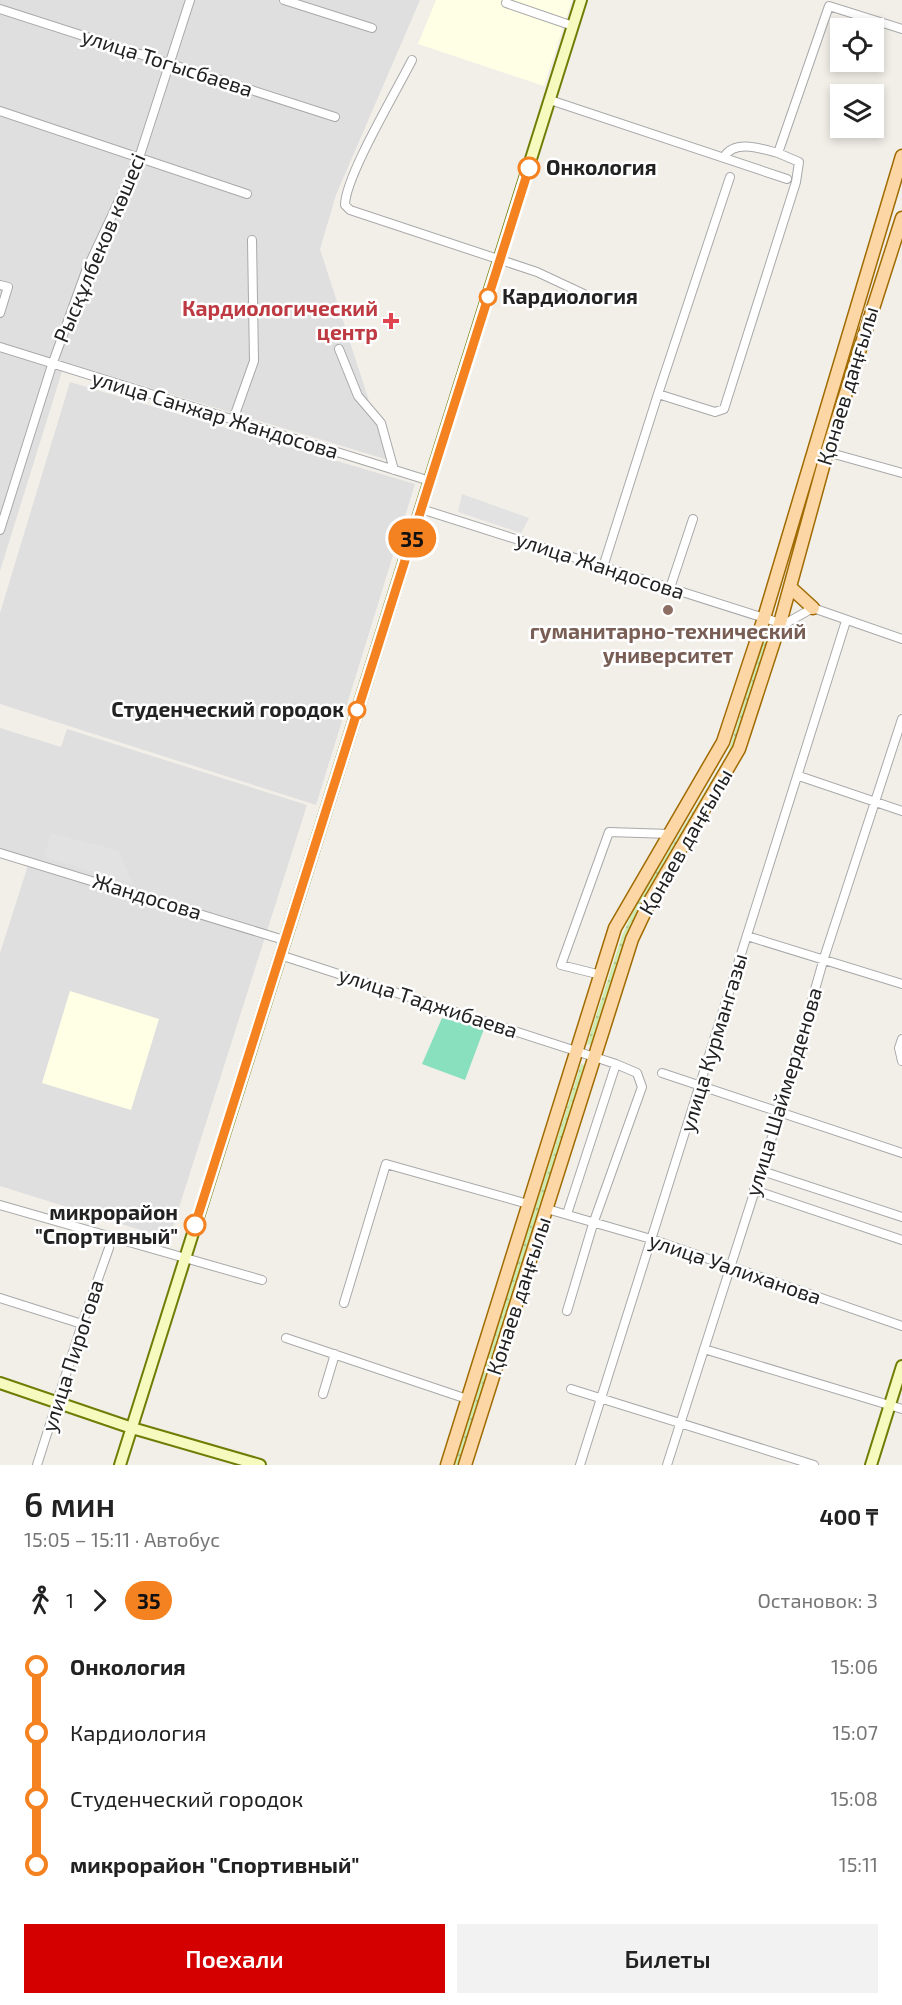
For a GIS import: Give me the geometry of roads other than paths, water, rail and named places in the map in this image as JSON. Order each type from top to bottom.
[{"type":"main road","points":[[120,1465],[581,0]]},
{"type":"main road","name":"Қонаев даңғылы","points":[[447,1465],[615,928],[723,742],[768,605],[902,156]]},
{"type":"main road","name":"Қонаев даңғылы","points":[[465,1465],[632,939],[650,901],[739,749],[780,623],[827,452],[902,218]]},
{"type":"main road","points":[[790,587],[813,608]]},
{"type":"main road","points":[[871,1465],[902,1366]]},
{"type":"main road","points":[[0,1383],[132,1428],[260,1465]]},
{"type":"street","name":"Рысқұлбеков көшесі","points":[[0,530],[52,365],[86,272],[139,158],[190,0]]},
{"type":"street","points":[[284,0],[372,28]]},
{"type":"street","points":[[506,3],[573,26]]},
{"type":"street","points":[[778,153],[829,6],[902,29]]},
{"type":"street","name":"улица Тогысбаева","points":[[0,9],[335,117]]},
{"type":"street","points":[[412,60],[360,161],[345,198],[345,205],[350,210],[537,272],[584,294]]},
{"type":"street","points":[[550,100],[726,155],[787,178]]},
{"type":"street","points":[[0,111],[247,194]]},
{"type":"street","points":[[658,394],[715,412],[724,409],[796,182],[799,162],[778,153],[750,147],[726,155]]},
{"type":"street","points":[[603,567],[730,177]]},
{"type":"street","points":[[233,420],[254,361],[252,240]]},
{"type":"street","points":[[0,285],[8,287],[0,313]]},
{"type":"street","name":"улица Санжар Жандосова","points":[[0,347],[430,481]]},
{"type":"street","points":[[339,349],[358,396],[381,423],[394,470]]},
{"type":"street","points":[[827,452],[902,473]]},
{"type":"street","name":"улица Жандосова","points":[[421,509],[780,623]]},
{"type":"street","points":[[670,588],[693,519]]},
{"type":"street","points":[[780,623],[788,622],[813,608],[902,639]]},
{"type":"street","name":"улица Курмангазы","points":[[579,1465],[701,1086],[846,621]]},
{"type":"street","name":"улица Шаймерденова","points":[[667,1465],[762,1171],[824,958],[902,719]]},
{"type":"street","points":[[799,776],[902,811]]},
{"type":"street","points":[[601,975],[561,965],[609,832],[670,834]]},
{"type":"street","name":"Жандосова","points":[[0,853],[284,940]]},
{"type":"street","points":[[747,936],[902,984]]},
{"type":"street","name":"улица Таджибаева","points":[[280,956],[595,1056],[637,1073],[642,1087],[593,1224],[567,1311]]},
{"type":"street","points":[[901,1060],[902,1039]]},
{"type":"street","points":[[567,1214],[616,1064]]},
{"type":"street","points":[[662,1073],[902,1153]]},
{"type":"street","points":[[344,1303],[386,1164],[528,1204]]},
{"type":"street","points":[[762,1171],[902,1217]]},
{"type":"street","points":[[754,1190],[902,1239]]},
{"type":"street","points":[[0,1205],[74,1224],[184,1260],[262,1280]]},
{"type":"street","name":"улица Уалиханова","points":[[547,1209],[651,1239],[902,1326]]},
{"type":"street","name":"улица Пирогова","points":[[37,1465],[109,1248]]},
{"type":"street","points":[[0,1298],[82,1324]]},
{"type":"street","points":[[286,1338],[467,1399]]},
{"type":"street","points":[[704,1349],[902,1409]]},
{"type":"street","points":[[323,1394],[335,1354]]},
{"type":"street","points":[[570,1389],[814,1465]]},
{"type":"place","name":"Онкология","points":[[529,168]]},
{"type":"place","name":"Кардиология","points":[[488,297]]},
{"type":"place","name":"Кардиологический центр","points":[[391,321]]},
{"type":"place","name":"гуманитарно-технический университет","points":[[668,610]]},
{"type":"place","name":"Студенческий городок","points":[[357,710]]},
{"type":"place","name":"микрорайон \"Спортивный\"","points":[[195,1225]]}]
